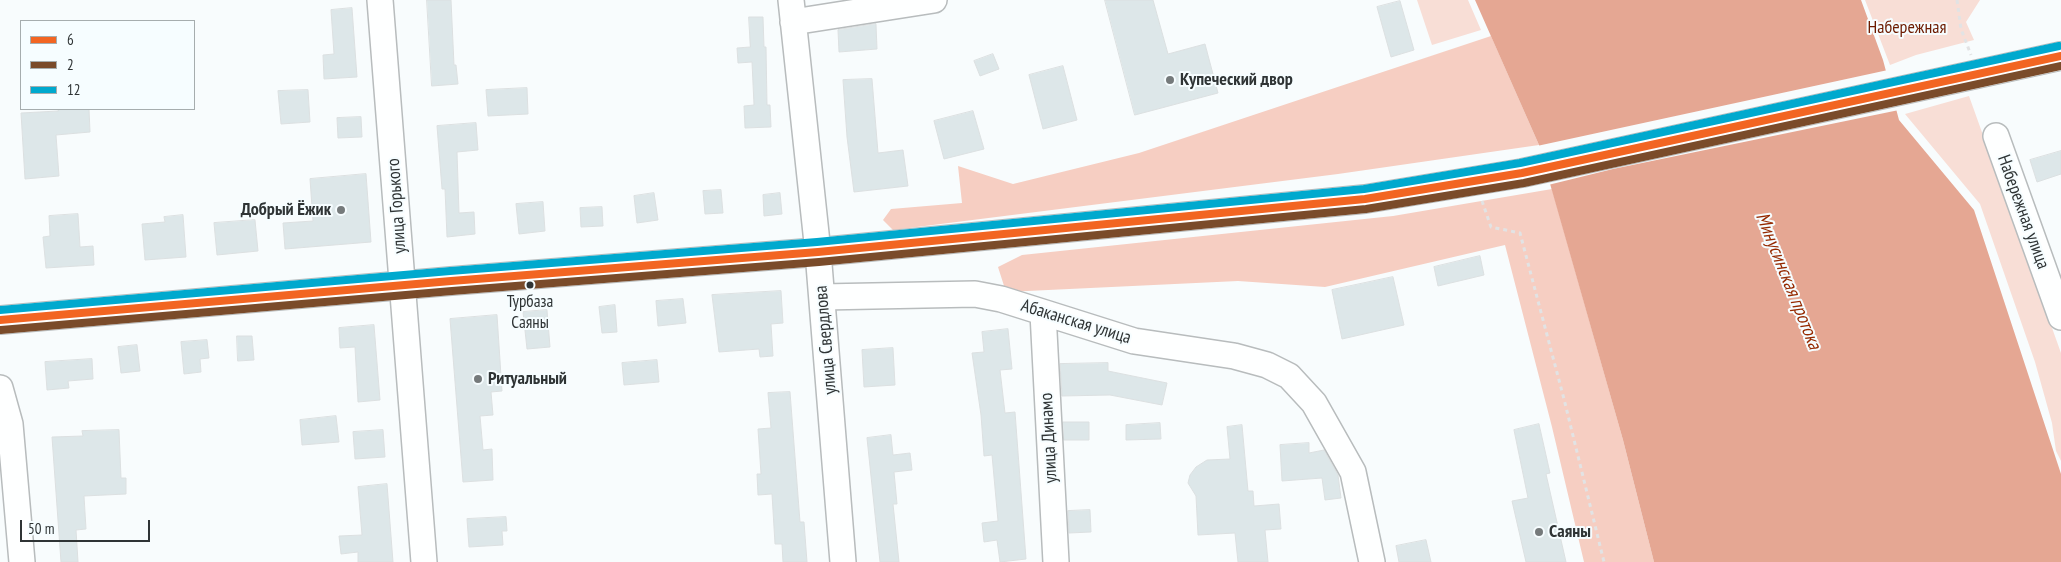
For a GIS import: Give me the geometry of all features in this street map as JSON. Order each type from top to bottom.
[{"type":"main road","points":[[0,320],[818,252],[1365,199],[1522,173],[1968,67],[2061,56]]},
{"type":"street","name":"улица Горького","points":[[380,0],[424,562]]},
{"type":"street","points":[[792,11],[934,0]]},
{"type":"street","name":"улица Свердлова","points":[[792,11],[818,252],[843,562]]},
{"type":"street","name":"Набережная улица","points":[[1996,136],[2061,317]]},
{"type":"street","name":"Абаканская улица","points":[[822,297],[974,294],[1001,300],[1134,341],[1234,356],[1267,365],[1289,376],[1314,403],[1353,472],[1372,562]]},
{"type":"street","name":"улица Динамо","points":[[1043,313],[1056,562]]},
{"type":"street","points":[[0,388],[10,424],[22,562]]},
{"type":"path","points":[[1957,0],[1968,67]]},
{"type":"path","points":[[1475,182],[1491,227],[1520,233],[1562,390],[1604,562]]},
{"type":"green space","points":[[1417,0],[1468,0],[1481,30],[1432,45]]},
{"type":"green space","name":"Набережная","points":[[1865,0],[1980,0],[1966,22],[1974,40],[1916,55],[1890,65]]},
{"type":"green space","points":[[1969,96],[2061,353],[2061,461],[2056,451],[2052,423],[2035,362],[1980,204],[1905,114]]},
{"type":"shaded area","points":[[1491,36],[1539,145],[1338,174],[893,230],[883,220],[891,209],[962,203],[958,166],[1013,184],[1139,153]]},
{"type":"shaded area","points":[[1552,189],[1623,440],[1654,562],[1584,562],[1552,427],[1505,245],[1325,287],[1238,281],[1006,292],[998,267],[1022,255],[1393,216]]},
{"type":"water","name":"Минусинская протока","points":[[1475,0],[1861,0],[1883,60],[1899,120],[1974,210],[2061,474],[2061,562],[1654,562],[1623,440],[1539,145]]},
{"type":"pier","points":[[1888,70],[1899,110],[1613,169],[1548,185],[1537,146]]},
{"type":"building","points":[[427,0],[451,0],[454,65],[456,65],[458,84],[432,86]]},
{"type":"building","points":[[1105,0],[1153,0],[1168,54],[1205,44],[1218,93],[1135,115]]},
{"type":"building","points":[[1400,1],[1414,50],[1391,57],[1377,7]]},
{"type":"building","points":[[352,8],[357,77],[324,79],[323,55],[334,54],[331,10]]},
{"type":"building","points":[[749,17],[763,17],[764,47],[766,47],[767,105],[770,105],[771,127],[745,128],[744,106],[754,105],[752,62],[738,63],[737,48],[750,47]]},
{"type":"building","points":[[876,24],[877,49],[839,52],[838,30]]},
{"type":"building","points":[[993,54],[999,69],[980,76],[974,61]]},
{"type":"building","points":[[1063,66],[1077,120],[1043,129],[1029,75]]},
{"type":"building","points":[[872,79],[878,153],[903,150],[908,186],[854,192],[847,137],[843,80]]},
{"type":"building","points":[[527,88],[528,114],[488,116],[486,90]]},
{"type":"building","points":[[308,90],[310,122],[281,124],[278,91]]},
{"type":"building","points":[[89,110],[90,132],[56,135],[59,176],[25,179],[21,113]]},
{"type":"building","points":[[973,111],[984,149],[944,159],[934,121]]},
{"type":"building","points":[[361,117],[362,137],[338,138],[337,118]]},
{"type":"building","points":[[476,123],[478,150],[457,152],[459,213],[474,212],[475,234],[447,237],[445,189],[442,189],[437,126]]},
{"type":"building","points":[[2061,151],[2061,174],[2037,182],[2030,160]]},
{"type":"building","name":"Добрый Ёжик","points":[[366,174],[371,242],[285,249],[283,223],[313,221],[310,179]]},
{"type":"building","points":[[721,190],[723,213],[705,214],[703,191]]},
{"type":"building","points":[[654,193],[658,220],[637,223],[634,196]]},
{"type":"building","points":[[780,193],[782,214],[764,216],[763,195]]},
{"type":"building","points":[[543,202],[545,231],[519,234],[516,204]]},
{"type":"building","points":[[602,207],[603,226],[581,227],[580,208]]},
{"type":"building","points":[[78,214],[80,247],[93,246],[94,265],[46,268],[43,237],[50,236],[49,216]]},
{"type":"building","points":[[183,215],[186,257],[145,260],[142,224],[165,222],[164,217]]},
{"type":"building","points":[[255,220],[258,251],[217,255],[214,223]]},
{"type":"building","points":[[1480,256],[1484,275],[1438,286],[1434,267]]},
{"type":"building","points":[[1393,277],[1404,325],[1342,339],[1332,290]]},
{"type":"building","points":[[781,291],[783,323],[771,324],[773,356],[760,357],[759,349],[719,352],[712,295]]},
{"type":"building","points":[[683,299],[686,323],[658,326],[656,301]]},
{"type":"building","points":[[615,305],[617,332],[602,333],[599,307]]},
{"type":"building","points":[[547,310],[550,347],[527,349],[523,312]]},
{"type":"building","points":[[497,315],[502,391],[491,392],[493,415],[480,416],[483,450],[492,449],[493,480],[463,482],[450,319]]},
{"type":"building","points":[[374,325],[380,400],[358,402],[355,347],[340,348],[339,328]]},
{"type":"building","points":[[1008,329],[1012,369],[1000,370],[1005,413],[1015,412],[1026,559],[1000,562],[997,540],[984,542],[982,523],[998,521],[992,455],[984,456],[981,415],[972,353],[984,352],[982,332]]},
{"type":"building","points":[[237,336],[252,336],[254,360],[238,361]]},
{"type":"building","points":[[207,340],[209,358],[200,359],[201,372],[184,374],[181,342]]},
{"type":"building","points":[[137,345],[140,371],[121,373],[118,347]]},
{"type":"building","points":[[893,348],[895,385],[864,387],[862,350]]},
{"type":"building","points":[[92,359],[93,379],[68,381],[69,388],[47,390],[45,362]]},
{"type":"building","points":[[657,360],[659,382],[624,385],[622,363]]},
{"type":"building","points":[[1108,363],[1108,371],[1167,383],[1162,405],[1110,395],[1062,396],[1060,364]]},
{"type":"building","points":[[790,392],[800,522],[804,522],[807,562],[783,562],[782,544],[775,544],[772,494],[758,495],[757,474],[761,474],[758,429],[771,428],[768,393]]},
{"type":"building","points":[[336,416],[339,442],[302,445],[300,420]]},
{"type":"building","points":[[1063,422],[1089,422],[1089,440],[1064,440]]},
{"type":"building","points":[[1160,423],[1161,439],[1126,440],[1126,425]]},
{"type":"building","points":[[1539,424],[1550,473],[1546,474],[1566,562],[1526,562],[1512,501],[1528,498],[1514,430]]},
{"type":"building","points":[[1242,425],[1248,491],[1253,491],[1254,506],[1279,504],[1281,529],[1265,530],[1268,562],[1238,562],[1235,533],[1198,535],[1196,496],[1188,483],[1190,475],[1196,467],[1207,460],[1230,459],[1227,427]]},
{"type":"building","points":[[119,430],[121,478],[126,478],[126,494],[84,496],[86,529],[76,530],[78,562],[61,562],[52,437],[83,436],[82,431]]},
{"type":"building","points":[[383,430],[385,457],[355,459],[353,432]]},
{"type":"building","points":[[891,435],[893,455],[910,453],[912,470],[894,472],[897,504],[893,504],[899,562],[880,562],[867,438]]},
{"type":"building","points":[[1309,443],[1309,453],[1324,450],[1338,475],[1341,498],[1325,500],[1322,478],[1282,481],[1280,445]]},
{"type":"building","points":[[387,484],[393,562],[358,562],[358,552],[341,554],[339,536],[362,535],[358,487]]},
{"type":"building","points":[[1090,510],[1091,532],[1069,533],[1068,511]]},
{"type":"building","points":[[506,517],[507,531],[502,531],[503,545],[469,547],[467,519]]},
{"type":"building","points":[[1426,540],[1431,562],[1399,562],[1396,546]]},
{"type":"transit line","name":"12","points":[[0,310],[450,271],[817,242],[1364,189],[1520,163],[2059,46]]},
{"type":"transit line","name":"6","points":[[0,320],[451,281],[818,252],[1365,199],[1522,173],[2061,56]]},
{"type":"transit line","name":"2","points":[[1,330],[452,291],[819,262],[1366,209],[1524,183],[2061,66]]},
{"type":"place","name":"Купеческий двор","points":[[1170,80]]},
{"type":"place","name":"Добрый Ёжик","points":[[341,210]]},
{"type":"place","name":"Турбаза Саяны","points":[[530,285]]},
{"type":"place","name":"Ритуальный","points":[[478,379]]},
{"type":"place","name":"Саяны","points":[[1539,532]]}]
